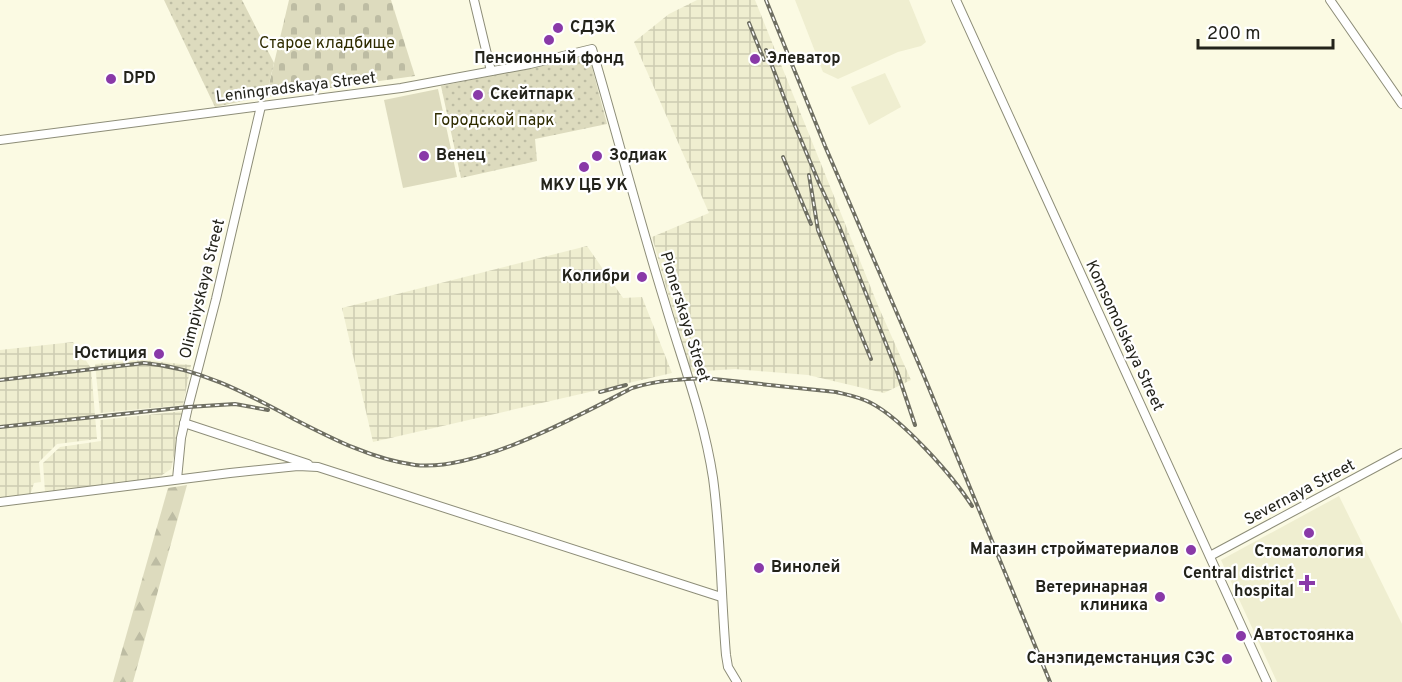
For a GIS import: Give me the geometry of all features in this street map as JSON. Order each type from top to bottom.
[{"type":"street","points":[[474,0],[491,70]]},
{"type":"street","name":"Komsomolskaya Street","points":[[956,0],[1268,682]]},
{"type":"street","points":[[1330,0],[1402,104]]},
{"type":"street","name":"Leningradskaya Street","points":[[0,140],[422,84],[592,49]]},
{"type":"street","name":"Pionerskaya Street","points":[[592,49],[627,178],[690,379],[704,433],[713,478],[726,655],[728,667],[737,682]]},
{"type":"street","name":"Olimpiyskaya Street","points":[[177,479],[184,423],[261,106]]},
{"type":"street","points":[[184,423],[720,597]]},
{"type":"street","name":"Severnaya Street","points":[[1210,556],[1402,453]]},
{"type":"street","points":[[0,502],[177,479],[298,466],[318,467]]},
{"type":"shaded area","points":[[697,0],[755,0],[879,308],[911,380],[884,393],[808,375],[735,369],[690,372],[652,237],[709,213],[634,42],[669,14]]},
{"type":"shaded area","points":[[795,0],[909,0],[926,42],[838,79],[823,72]]},
{"type":"shaded area","points":[[885,73],[901,107],[869,125],[851,87]]},
{"type":"shaded area","points":[[587,246],[623,298],[642,297],[672,373],[373,442],[342,308]]},
{"type":"shaded area","points":[[73,342],[91,368],[97,439],[57,444],[39,462],[41,482],[34,483],[30,496],[0,499],[0,350]]},
{"type":"shaded area","points":[[142,360],[191,365],[183,405],[100,413],[95,364]]},
{"type":"shaded area","points":[[184,411],[171,469],[154,480],[45,492],[43,463],[60,447],[101,441],[100,420]]},
{"type":"shaded area","name":"Central district hospital","points":[[1339,496],[1402,624],[1402,682],[1277,682],[1221,560]]},
{"type":"green space","points":[[164,0],[242,0],[274,63],[266,96],[215,107]]},
{"type":"green space","name":"Старое кладбище","points":[[289,0],[391,0],[415,76],[266,97]]},
{"type":"green space","name":"Городской парк","points":[[589,56],[607,124],[535,139],[537,161],[461,178],[441,86]]},
{"type":"green space","name":"Венец","points":[[438,89],[457,177],[403,188],[384,100]]},
{"type":"green space","points":[[187,485],[133,682],[113,682],[168,488]]},
{"type":"railway","points":[[766,0],[1050,682]]},
{"type":"railway","points":[[749,23],[764,60]]},
{"type":"railway","points":[[766,50],[898,374],[915,425]]},
{"type":"railway","points":[[783,157],[811,224]]},
{"type":"railway","points":[[809,175],[818,230],[871,359]]},
{"type":"railway","points":[[0,380],[144,363],[164,366],[184,370],[221,383],[352,447],[399,462],[415,465],[440,465],[467,460],[526,440],[632,388],[680,379],[710,378]]},
{"type":"railway","points":[[704,378],[836,392],[867,401],[912,435],[953,479],[972,506]]},
{"type":"railway","points":[[600,392],[626,385]]},
{"type":"railway","points":[[0,427],[235,404],[268,410]]},
{"type":"place","name":"СДЭК","points":[[558,28]]},
{"type":"place","name":"Пенсионный фонд","points":[[549,40]]},
{"type":"place","name":"Элеватор","points":[[755,59]]},
{"type":"place","name":"DPD","points":[[111,79]]},
{"type":"place","name":"Скейтпарк","points":[[478,95]]},
{"type":"place","name":"Венец","points":[[424,156]]},
{"type":"place","name":"Зодиак","points":[[597,156]]},
{"type":"place","name":"МКУ ЦБ УК","points":[[584,167]]},
{"type":"place","name":"Колибри","points":[[642,277]]},
{"type":"place","name":"Юстиция","points":[[159,354]]},
{"type":"place","name":"Стоматология","points":[[1309,533]]},
{"type":"place","name":"Магазин стройматериалов","points":[[1191,550]]},
{"type":"place","name":"Винолей","points":[[759,568]]},
{"type":"place","name":"Central district hospital","points":[[1307,583]]},
{"type":"place","name":"Ветеринарная клиника","points":[[1160,597]]},
{"type":"place","name":"Автостоянка","points":[[1241,636]]},
{"type":"place","name":"Санэпидемстанция СЭС","points":[[1227,659]]}]
